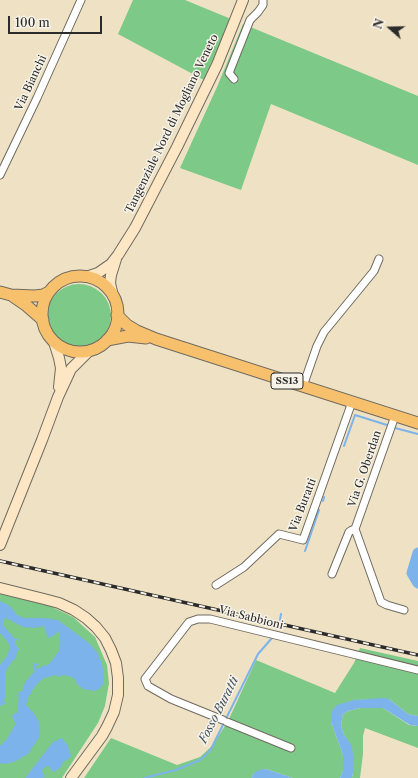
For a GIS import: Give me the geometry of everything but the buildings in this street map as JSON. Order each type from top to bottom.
[{"type":"main road","name":"Tangenziale Nord di Mogliano Veneto","points":[[86,277],[104,270],[118,255],[135,228],[217,65],[243,0]]},
{"type":"main road","name":"Tangenziale Nord di Mogliano Veneto","points":[[113,296],[110,289],[111,276],[118,255]]},
{"type":"main road","points":[[5,293],[35,296],[43,295],[65,279],[77,276],[95,280],[103,284],[113,296],[116,304],[117,315],[114,329],[107,340]]},
{"type":"main road","points":[[49,292],[43,307],[42,320],[46,332],[54,342],[59,358],[61,368],[58,397]]},
{"type":"main road","points":[[5,293],[27,306],[42,320]]},
{"type":"main road","name":"SS13","points":[[117,315],[137,331],[156,339],[418,423]]},
{"type":"main road","name":"SS13","points":[[89,351],[107,340],[128,336],[156,339]]},
{"type":"main road","points":[[54,342],[68,350],[81,352],[89,351]]},
{"type":"main road","points":[[0,545],[58,397],[71,369],[89,351]]},
{"type":"main road","points":[[0,588],[59,603],[74,610],[96,627],[105,638],[116,663],[118,695],[114,712],[104,732],[71,778]]},
{"type":"street","name":"Via Bianchi","points":[[0,176],[81,0]]},
{"type":"street","points":[[234,79],[229,73],[250,20],[263,5],[263,0]]},
{"type":"street","points":[[303,386],[317,346],[324,332],[374,271],[379,259]]},
{"type":"street","name":"Via Buratti","points":[[216,585],[244,567],[279,534],[303,540],[352,402]]},
{"type":"street","name":"Via G. Oberdan","points":[[332,574],[349,532],[356,529],[395,416]]},
{"type":"street","points":[[356,529],[381,602],[404,610]]},
{"type":"street","name":"Via Sabbioni","points":[[291,748],[171,699],[148,686],[145,679],[189,622],[198,619],[210,619],[418,670]]},
{"type":"green space","points":[[133,0],[185,0],[231,19],[204,80],[118,34]]},
{"type":"green space","points":[[243,24],[418,96],[418,165],[271,104],[241,190],[180,168],[217,87]]},
{"type":"green space","points":[[79,284],[97,289],[102,293],[106,298],[111,316],[106,334],[102,339],[97,343],[79,348],[61,343],[56,339],[52,334],[47,316],[52,298],[56,293],[61,289]]},
{"type":"green space","points":[[0,594],[50,606],[73,617],[95,637],[107,665],[109,683],[105,706],[98,723],[62,778],[0,778]]},
{"type":"green space","points":[[360,648],[418,661],[418,716],[408,714],[389,699],[354,700],[331,722],[343,755],[343,771],[340,778],[293,778],[266,769],[253,774],[252,778],[84,778],[111,738],[177,765],[200,757],[212,746],[228,721],[256,660],[335,693],[354,663]]},
{"type":"green space","points":[[361,708],[383,708],[409,725],[418,726],[418,748],[365,728],[360,778],[352,778],[352,747],[343,733],[341,725],[343,714],[348,711]]},
{"type":"water","points":[[0,601],[10,606],[17,615],[24,618],[58,620],[89,643],[97,652],[102,664],[104,676],[103,684],[95,691],[83,689],[77,684],[75,679],[62,675],[60,677],[55,675],[44,678],[38,683],[31,692],[32,694],[29,695],[26,705],[33,712],[39,722],[40,736],[28,754],[14,762],[4,764],[0,763],[0,746],[7,739],[16,723],[12,715],[17,713],[19,698],[18,693],[22,691],[26,681],[35,671],[33,668],[33,663],[39,664],[35,667],[39,669],[44,665],[46,666],[59,651],[60,631],[49,638],[44,626],[34,628],[23,627],[6,618],[4,619],[3,625],[14,638],[19,639],[18,641],[16,639],[15,640],[17,647],[20,650],[17,651],[16,659],[13,660],[6,671],[5,699],[3,701],[7,703],[0,706],[0,665],[7,656],[10,648],[8,642],[0,633]]},
{"type":"water","points":[[389,699],[408,714],[418,716],[418,726],[410,725],[383,708],[361,708],[348,711],[343,714],[341,725],[343,733],[352,746],[354,764],[352,778],[340,778],[343,771],[343,755],[331,722],[331,712],[337,705],[354,700]]},
{"type":"water","points":[[62,738],[68,746],[71,757],[63,762],[61,767],[54,772],[50,767],[45,767],[42,770],[43,774],[46,776],[42,778],[25,778],[53,742]]},
{"type":"water","points":[[266,769],[293,778],[252,778],[253,774],[259,770]]},
{"type":"waterway","name":"Fosso Buratti","points":[[344,446],[355,415],[387,425]]},
{"type":"waterway","name":"Fosso Buratti","points":[[395,428],[418,434]]},
{"type":"waterway","name":"Fosso Buratti","points":[[323,501],[324,497]]},
{"type":"waterway","name":"Fosso Buratti","points":[[305,551],[319,510]]},
{"type":"waterway","points":[[418,553],[412,573],[418,583]]},
{"type":"waterway","name":"Fosso Buratti","points":[[280,620],[281,614]]},
{"type":"waterway","name":"Fosso Buratti","points":[[144,778],[176,770],[200,760],[206,755],[211,749],[258,654],[272,638]]},
{"type":"railway","points":[[0,561],[418,655]]}]
